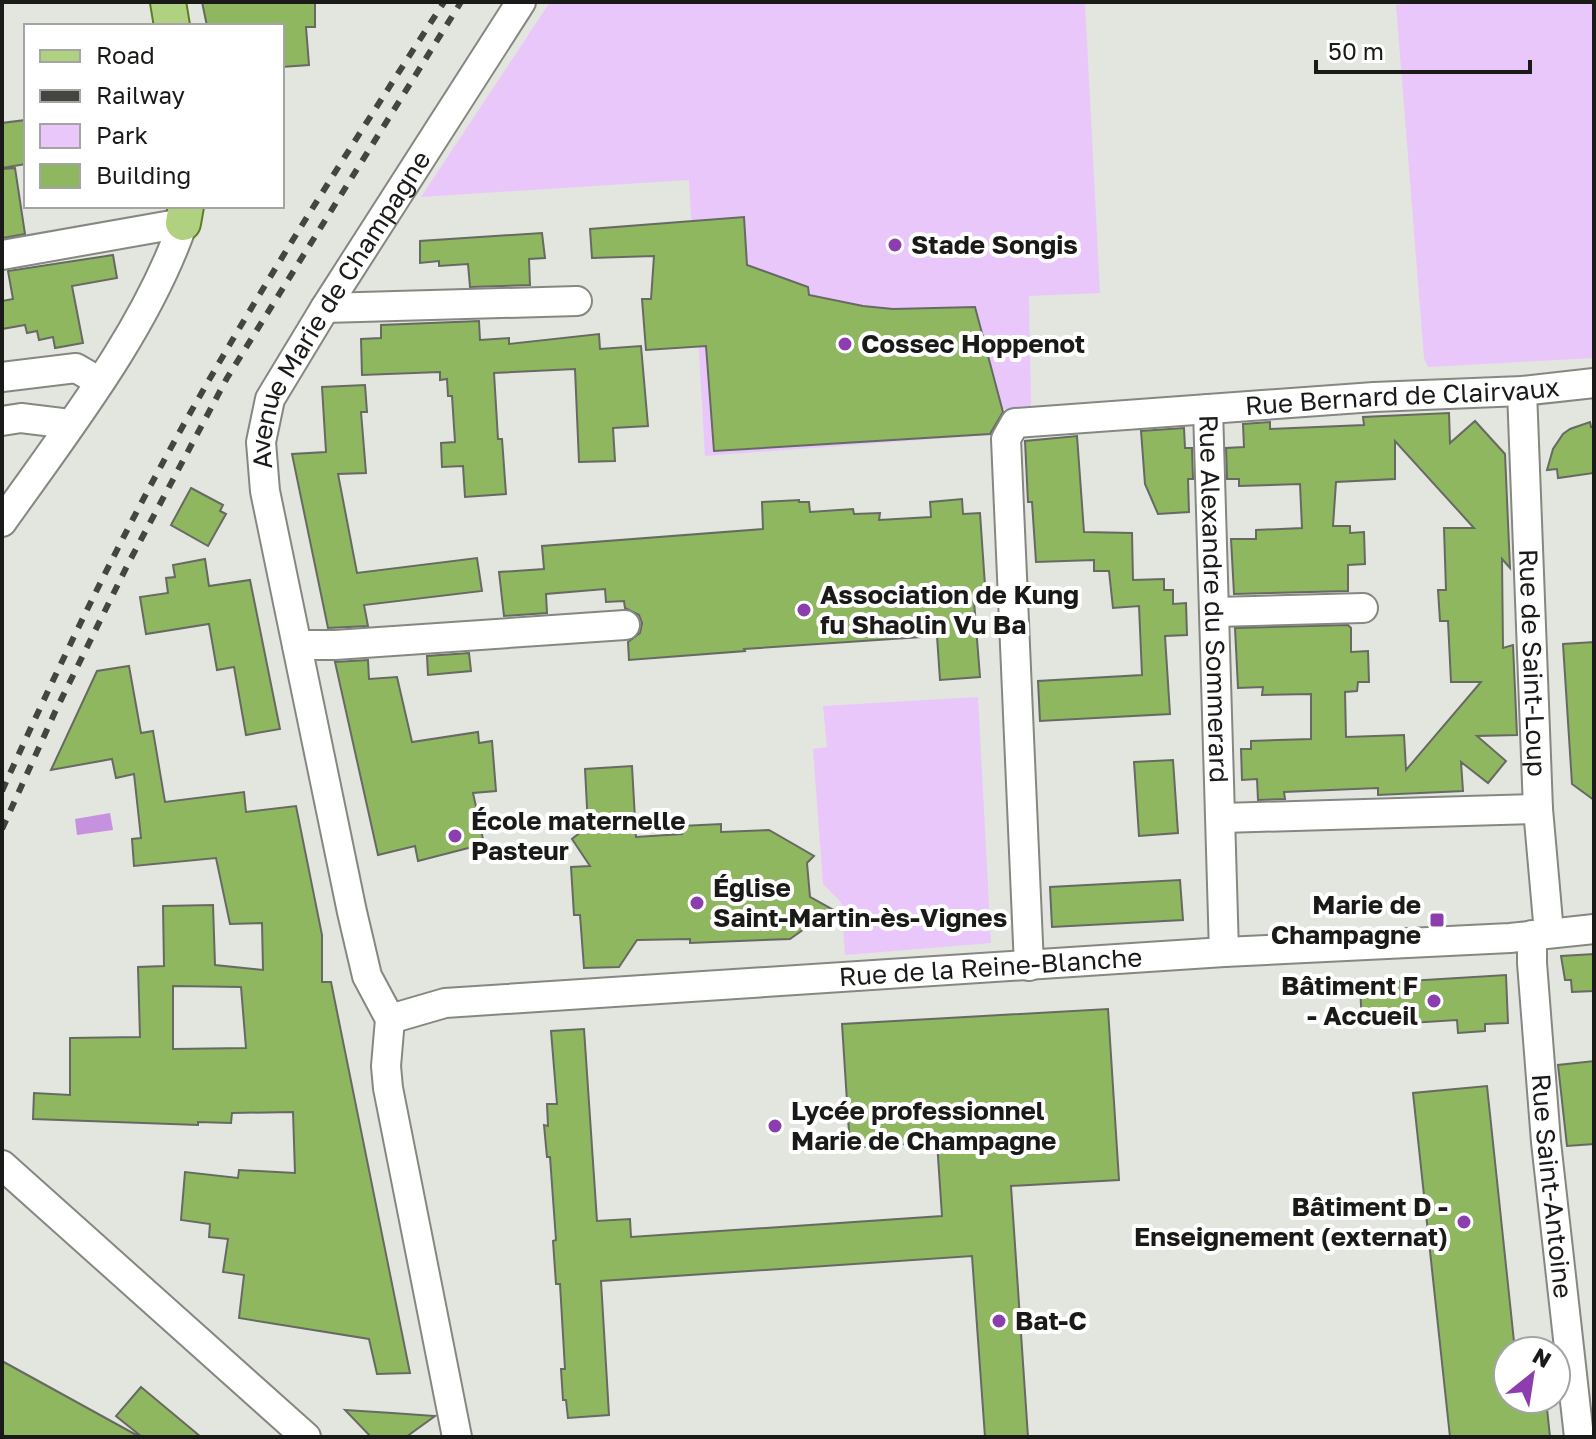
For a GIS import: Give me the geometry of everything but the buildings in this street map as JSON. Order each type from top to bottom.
[{"type":"main road","points":[[168,2],[172,24]]},
{"type":"street","name":"Avenue Marie de Champagne","points":[[390,1019],[367,976],[265,491],[261,442],[270,399],[521,2]]},
{"type":"street","points":[[2,255],[184,215],[168,267],[100,382],[2,522]]},
{"type":"street","points":[[325,308],[577,301]]},
{"type":"street","points":[[2,377],[76,368],[100,382]]},
{"type":"street","name":"Rue Bernard de Clairvaux","points":[[1208,409],[1522,391],[1594,383]]},
{"type":"street","name":"Rue de Saint-Loup","points":[[1522,391],[1541,934]]},
{"type":"street","name":"Rue Alexandre du Sommerard","points":[[1029,966],[1006,439],[1015,423],[1027,421],[1208,409],[1224,952]]},
{"type":"street","points":[[2,421],[21,418],[70,424]]},
{"type":"street","points":[[1216,612],[1363,608]]},
{"type":"street","points":[[297,645],[625,625]]},
{"type":"street","points":[[1222,818],[1538,809]]},
{"type":"street","name":"Rue de la Reine-Blanche","points":[[390,1019],[445,1003],[1224,952],[1328,949],[1594,929]]},
{"type":"street","name":"Rue Saint-Antoine","points":[[1541,934],[1532,963],[1546,1142],[1579,1437]]},
{"type":"street","points":[[390,1019],[386,1066],[388,1088],[457,1437]]},
{"type":"street","points":[[2,1165],[306,1437]]},
{"type":"green space","name":"Stade Songis","points":[[550,2],[1085,2],[1100,293],[1029,296],[1031,407],[988,410],[988,435],[705,456],[689,180],[421,197]]},
{"type":"green space","points":[[1422,2],[1594,2],[1594,358],[1428,367],[1424,358],[1396,5]]},
{"type":"green space","points":[[978,697],[991,943],[845,955],[841,902],[823,884],[813,749],[827,747],[823,706]]},
{"type":"shaded area","points":[[110,813],[113,830],[77,835],[75,819]]},
{"type":"railway","points":[[2,791],[103,577],[187,420],[299,230],[444,2]]},
{"type":"railway","points":[[2,829],[128,564],[227,378],[461,2]]},
{"type":"place","name":"Stade Songis","points":[[895,245]]},
{"type":"place","name":"Cossec Hoppenot","points":[[845,344]]},
{"type":"place","name":"Association de Kung fu Shaolin Vu Ba","points":[[804,610]]},
{"type":"place","name":"École maternelle Pasteur","points":[[455,836]]},
{"type":"place","name":"Église Saint-Martin-ès-Vignes","points":[[697,903]]},
{"type":"place","name":"Marie de Champagne","points":[[1437,920]]},
{"type":"place","name":"Bâtiment F - Accueil","points":[[1434,1001]]},
{"type":"place","name":"Lycée professionnel Marie de Champagne","points":[[775,1126]]},
{"type":"place","name":"Bâtiment D - Enseignement (externat)","points":[[1464,1222]]},
{"type":"place","name":"Bat-C","points":[[999,1321]]}]
